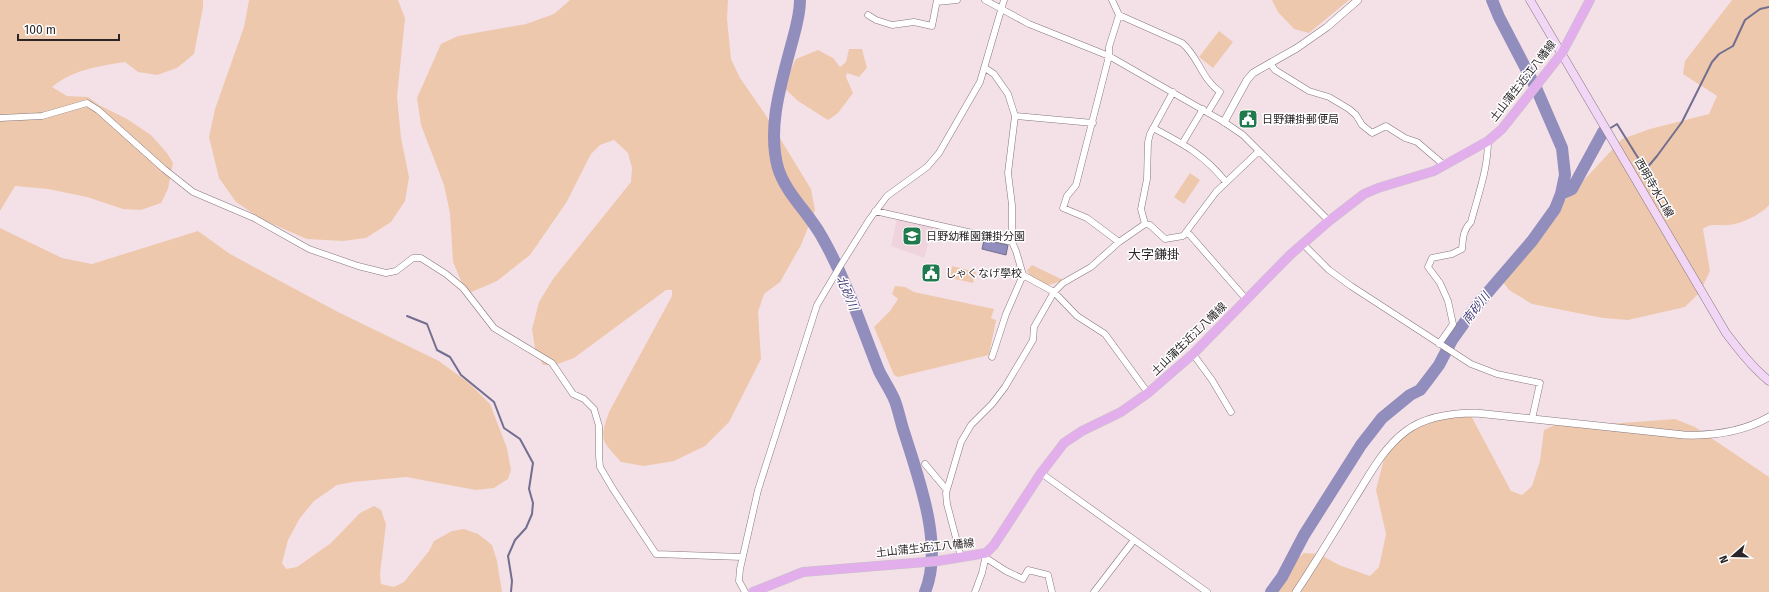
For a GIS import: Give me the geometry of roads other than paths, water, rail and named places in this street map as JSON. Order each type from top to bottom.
[{"type":"main road","name":"西明寺水口線","points":[[1530,0],[1726,333],[1748,361],[1769,381]]},
{"type":"main road","name":"土山蒲生近江八幡線","points":[[753,592],[803,572],[938,561],[960,557],[986,556],[1041,473],[1064,443],[1082,431],[1121,412],[1148,393],[1193,354],[1246,299],[1303,244],[1330,221],[1364,194],[1378,188],[1434,171],[1488,141],[1502,129],[1562,53],[1590,0]]},
{"type":"street","points":[[868,15],[876,20],[892,25],[902,25],[914,22],[932,26],[937,1],[957,0]]},
{"type":"street","points":[[985,0],[1029,24],[1109,56],[1206,110],[1244,135],[1330,221]]},
{"type":"street","points":[[745,592],[739,581],[742,557],[758,490],[818,305],[842,263],[886,196],[928,167],[939,153],[974,95],[985,68],[1004,0]]},
{"type":"street","points":[[1112,0],[1119,15],[1182,43],[1188,48],[1205,78],[1220,92],[1182,144]]},
{"type":"street","points":[[1224,122],[1247,80],[1253,73],[1297,48],[1321,31],[1358,0]]},
{"type":"street","points":[[1119,15],[1109,47],[1109,56],[1093,123],[1085,145],[1076,185],[1067,196],[1063,208],[1087,218],[1119,242]]},
{"type":"street","points":[[1270,63],[1275,70],[1309,91],[1329,97],[1349,109],[1356,115],[1367,131],[1372,133],[1386,126],[1404,138],[1417,142],[1444,165]]},
{"type":"street","points":[[985,68],[994,74],[1008,94],[1015,116],[1008,173],[1012,205],[1012,242],[1023,275],[1006,314],[992,357]]},
{"type":"street","points":[[1145,224],[1142,205],[1147,179],[1148,142],[1153,128],[1173,92]]},
{"type":"street","points":[[0,118],[42,116],[87,103],[98,110],[164,169],[193,192],[254,218],[309,250],[358,266],[386,273],[396,271],[413,258],[421,258],[446,274],[463,288],[494,328],[552,363],[573,394],[584,399],[594,409],[600,426],[598,446],[600,467],[656,554],[742,557]]},
{"type":"street","points":[[1015,116],[1093,123]]},
{"type":"street","points":[[1153,128],[1182,144],[1211,165],[1226,182]]},
{"type":"street","points":[[1440,345],[1453,324],[1448,301],[1440,282],[1428,267],[1432,258],[1452,254],[1462,249],[1463,234],[1470,222],[1484,176],[1488,158],[1488,141]]},
{"type":"street","points":[[1145,224],[1150,225],[1165,239],[1183,236],[1216,192],[1259,151]]},
{"type":"street","points":[[875,211],[1012,242]]},
{"type":"street","points":[[960,557],[947,504],[946,489],[961,442],[971,425],[992,404],[1005,387],[1033,340],[1034,327],[1054,292],[1073,276],[1097,262],[1119,242],[1145,224]]},
{"type":"street","points":[[1186,233],[1190,235],[1246,299]]},
{"type":"street","points":[[1303,244],[1328,270],[1453,354],[1471,364],[1497,374],[1540,383],[1532,419]]},
{"type":"street","points":[[1023,275],[1054,292],[1077,316],[1105,334],[1148,393]]},
{"type":"street","points":[[1193,354],[1212,380],[1231,412]]},
{"type":"street","points":[[1296,592],[1382,455],[1407,431],[1421,423],[1440,416],[1459,413],[1684,435],[1710,436],[1734,431],[1758,423],[1769,417]]},
{"type":"street","points":[[925,464],[946,489]]},
{"type":"street","points":[[1041,473],[1207,592]]},
{"type":"street","points":[[1094,592],[1134,540]]},
{"type":"street","points":[[975,592],[986,556],[1006,571],[1023,578],[1028,570],[1048,575],[1052,592]]},
{"type":"waterway","name":"北砂川","points":[[800,0],[797,23],[783,75],[777,106],[774,137],[778,168],[786,186],[817,228],[831,253],[853,303],[879,371],[895,401],[917,472],[931,534],[932,554],[930,574],[925,592]]},
{"type":"waterway","name":"南砂川","points":[[1271,592],[1282,577],[1304,535],[1361,445],[1382,418],[1410,395],[1420,390],[1439,365],[1452,340],[1477,305],[1532,241],[1555,209],[1561,194],[1565,175],[1562,148],[1536,88],[1499,17],[1492,0]]},
{"type":"waterway","points":[[1645,167],[1646,169],[1657,156],[1682,122],[1712,62],[1719,54],[1733,46],[1745,20],[1760,9],[1769,7]]},
{"type":"waterway","points":[[1609,129],[1617,124],[1640,161]]},
{"type":"waterway","points":[[1561,194],[1572,189],[1603,132]]},
{"type":"waterway","points":[[407,316],[427,324],[437,350],[450,357],[461,375],[494,402],[504,428],[520,439],[533,463],[529,489],[533,503],[532,514],[526,528],[515,540],[508,556],[512,581],[511,592]]},
{"type":"place","name":"日野鎌掛郵便局","points":[[1248,119]]},
{"type":"place","name":"日野幼稚園鎌掛分園","points":[[912,236]]},
{"type":"place","name":"しゃくなげ學校","points":[[931,273]]},
{"type":"district","name":"大字鎌掛","points":[[1154,254]]}]
